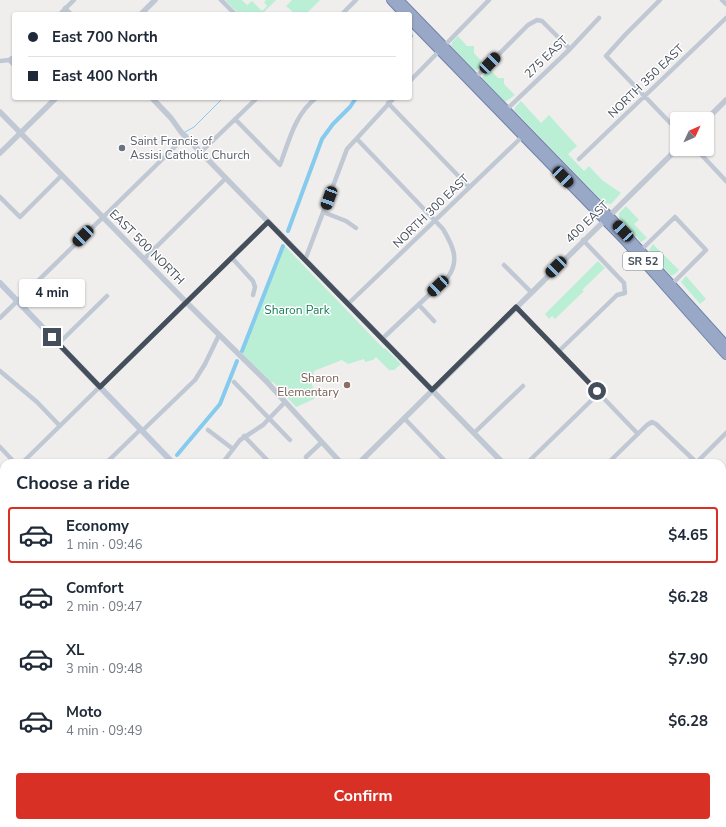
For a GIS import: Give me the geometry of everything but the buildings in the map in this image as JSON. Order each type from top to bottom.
[{"type":"highway","points":[[390,0],[402,12]]},
{"type":"highway","name":"SR 52","points":[[399,0],[410,12]]},
{"type":"highway","name":"SR 52","points":[[412,15],[442,49],[606,217],[641,250],[726,345]]},
{"type":"highway","name":"SR 52","points":[[412,22],[475,78],[506,110],[525,134]]},
{"type":"highway","name":"SR 52","points":[[606,217],[726,354]]},
{"type":"main road","points":[[0,283],[169,459]]},
{"type":"street","points":[[62,12],[74,0]]},
{"type":"street","points":[[143,12],[155,0]]},
{"type":"street","points":[[221,0],[233,12]]},
{"type":"street","points":[[344,12],[356,0]]},
{"type":"street","points":[[412,79],[490,0]]},
{"type":"street","points":[[660,0],[606,56],[670,123]]},
{"type":"street","points":[[722,0],[726,4]]},
{"type":"street","points":[[65,8],[69,12]]},
{"type":"street","name":"275 EAST","points":[[506,110],[570,49],[599,18]]},
{"type":"street","name":"NORTH 350 EAST","points":[[579,159],[726,18]]},
{"type":"street","points":[[475,78],[528,25],[537,20],[542,21],[570,49]]},
{"type":"street","points":[[0,60],[8,60],[12,58]]},
{"type":"street","points":[[8,60],[12,63]]},
{"type":"street","points":[[0,153],[54,100]]},
{"type":"street","points":[[154,100],[268,222],[499,459]]},
{"type":"street","points":[[201,152],[255,100]]},
{"type":"street","points":[[235,119],[280,165],[296,122],[303,111],[314,100]]},
{"type":"street","points":[[305,260],[345,154],[350,145],[392,100]]},
{"type":"street","points":[[714,112],[726,100]]},
{"type":"street","points":[[388,103],[469,187]]},
{"type":"street","name":"EAST 500 NORTH","points":[[0,112],[285,402],[337,459]]},
{"type":"street","name":"NORTH 300 EAST","points":[[348,304],[525,134]]},
{"type":"street","points":[[0,318],[186,136]]},
{"type":"street","points":[[357,139],[443,229],[448,238],[455,263],[453,270],[448,277],[382,339]]},
{"type":"street","name":"400 EAST","points":[[363,459],[606,217],[670,156]]},
{"type":"street","points":[[703,156],[726,181]]},
{"type":"street","points":[[0,197],[20,217],[62,175]]},
{"type":"street","points":[[144,259],[226,178]]},
{"type":"street","points":[[323,212],[346,220],[356,228]]},
{"type":"street","points":[[641,250],[675,217],[706,250],[672,284]]},
{"type":"street","points":[[26,459],[268,222]]},
{"type":"street","points":[[559,352],[615,297],[626,293],[624,283],[583,240]]},
{"type":"street","points":[[232,258],[253,282],[255,288],[253,295]]},
{"type":"street","points":[[504,265],[531,292]]},
{"type":"street","points":[[58,344],[107,296]]},
{"type":"street","points":[[419,305],[434,321]]},
{"type":"street","points":[[516,307],[638,434]]},
{"type":"street","points":[[110,459],[195,380],[205,364],[219,335]]},
{"type":"street","points":[[0,371],[38,402],[60,426]]},
{"type":"street","points":[[234,382],[290,440]]},
{"type":"street","points":[[474,433],[523,386]]},
{"type":"street","points":[[531,459],[599,393]]},
{"type":"street","points":[[227,459],[244,436],[260,428],[285,402]]},
{"type":"street","points":[[404,418],[442,459]]},
{"type":"street","points":[[612,459],[647,425],[652,422],[656,424],[692,459]]},
{"type":"street","points":[[208,430],[233,449]]},
{"type":"street","points":[[700,459],[726,433]]},
{"type":"street","points":[[244,436],[266,459]]},
{"type":"street","points":[[306,457],[322,442]]},
{"type":"street","points":[[0,447],[11,459]]},
{"type":"green space","points":[[225,0],[242,0],[247,5],[252,1],[262,11],[267,6],[264,2],[266,0],[276,0],[264,12],[237,12]]},
{"type":"green space","points":[[292,0],[320,0],[308,12],[293,12],[286,6]]},
{"type":"green space","points":[[458,36],[467,46],[474,46],[474,53],[484,64],[475,71],[451,46],[452,42]]},
{"type":"green space","points":[[490,69],[498,78],[504,78],[504,84],[515,95],[505,102],[482,78]]},
{"type":"green space","points":[[521,101],[541,123],[549,115],[577,146],[568,154],[584,171],[589,166],[602,180],[621,193],[611,204],[604,203],[514,110]]},
{"type":"green space","points":[[626,206],[639,220],[634,224],[647,238],[641,242],[619,217],[619,213]]},
{"type":"green space","points":[[653,244],[679,270],[675,274],[671,276],[649,250]]},
{"type":"green space","name":"Sharon Park","points":[[284,245],[384,349],[385,348],[401,364],[394,370],[389,370],[376,357],[373,360],[365,362],[364,359],[348,364],[342,360],[314,371],[312,385],[316,395],[314,399],[296,407],[273,382],[271,383],[242,354]]},
{"type":"green space","points":[[598,261],[605,268],[555,319],[552,316],[549,319],[545,314]]},
{"type":"green space","points":[[686,276],[706,299],[700,304],[681,282]]},
{"type":"waterway","points":[[185,132],[194,127],[221,100]]},
{"type":"waterway","points":[[288,231],[322,139],[355,100]]},
{"type":"waterway","points":[[242,351],[283,246]]},
{"type":"waterway","points":[[177,455],[220,404],[237,361]]},
{"type":"place","name":"Saint Francis of Assisi Catholic Church","points":[[122,148]]},
{"type":"place","name":"Sharon Elementary","points":[[347,385]]},
{"type":"route","points":[[52,337],[100,387],[268,222],[432,390],[516,307],[597,391]]}]
